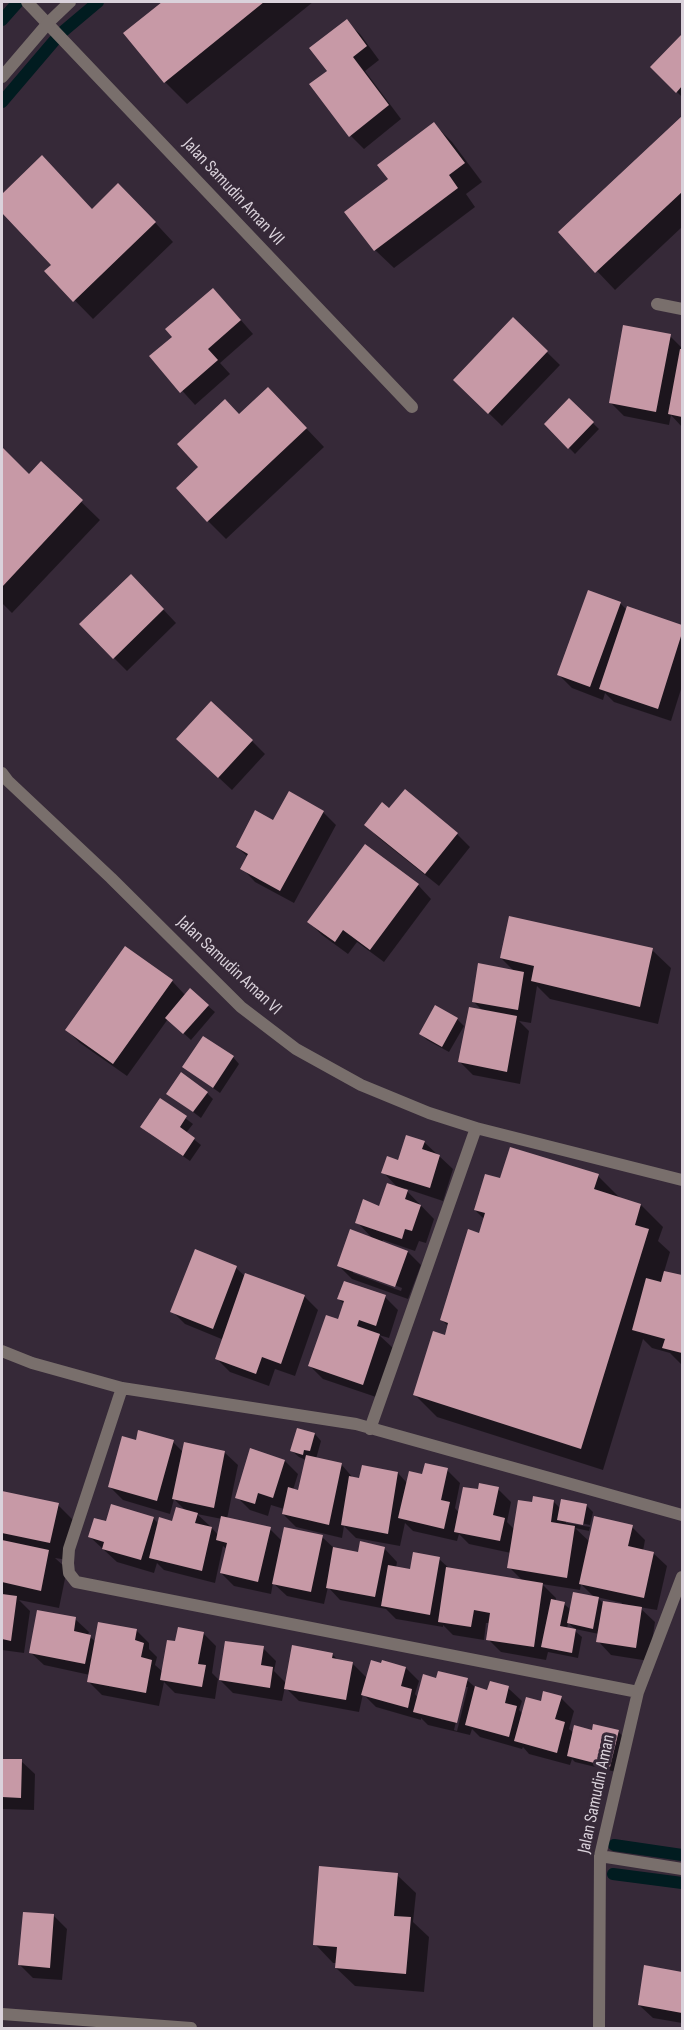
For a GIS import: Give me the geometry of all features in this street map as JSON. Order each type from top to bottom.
[{"type":"street","name":"Jalan Samudin Aman VII","points":[[27,2],[49,22],[412,407]]},
{"type":"street","points":[[2,77],[49,22],[70,2]]},
{"type":"street","points":[[657,304],[682,309]]},
{"type":"street","name":"Jalan Samudin Aman VI","points":[[2,773],[241,1007],[296,1049],[360,1085],[429,1113],[476,1128],[682,1180]]},
{"type":"street","points":[[370,1429],[476,1128]]},
{"type":"street","points":[[2,1351],[32,1364],[122,1388],[356,1424],[682,1515]]},
{"type":"street","points":[[122,1388],[69,1549],[69,1573],[76,1582],[638,1692]]},
{"type":"street","name":"Jalan Samudin Aman","points":[[599,2028],[600,1856],[638,1692],[682,1577]]},
{"type":"street","points":[[600,1856],[682,1869]]},
{"type":"street","points":[[2,2014],[191,2028]]},
{"type":"building","points":[[162,2],[264,2],[164,83],[123,33]]},
{"type":"building","points":[[347,19],[367,46],[353,57],[389,105],[349,137],[309,84],[327,71],[309,48]]},
{"type":"building","points":[[682,34],[682,86],[676,93],[650,67]]},
{"type":"building","points":[[682,116],[682,192],[595,273],[558,232]]},
{"type":"building","points":[[434,122],[465,163],[449,175],[458,188],[374,251],[344,212],[388,179],[377,165]]},
{"type":"building","points":[[42,155],[92,209],[118,183],[156,222],[73,302],[44,271],[51,265],[2,213],[2,194]]},
{"type":"building","points":[[213,288],[241,320],[208,349],[218,360],[180,393],[149,356],[172,337],[165,329]]},
{"type":"building","points":[[513,317],[548,351],[488,414],[453,380]]},
{"type":"building","points":[[623,325],[671,334],[656,412],[609,403]]},
{"type":"building","points":[[680,349],[682,349],[682,417],[668,414]]},
{"type":"building","points":[[268,387],[307,428],[207,522],[176,488],[198,467],[177,444],[225,399],[239,414]]},
{"type":"building","points":[[569,398],[594,422],[568,449],[544,424]]},
{"type":"building","points":[[2,447],[29,474],[41,461],[83,500],[2,587]]},
{"type":"building","points":[[131,574],[164,609],[113,659],[79,624]]},
{"type":"building","points":[[588,590],[621,602],[590,687],[557,675]]},
{"type":"building","points":[[627,606],[682,625],[682,633],[658,709],[599,689]]},
{"type":"building","points":[[211,701],[253,740],[218,778],[176,739]]},
{"type":"building","points":[[405,789],[458,833],[425,874],[364,825],[382,802],[389,808]]},
{"type":"building","points":[[289,791],[324,811],[280,891],[240,869],[248,854],[236,847],[255,810],[273,820]]},
{"type":"building","points":[[365,844],[419,884],[370,950],[343,930],[335,942],[307,922]]},
{"type":"building","points":[[509,916],[653,948],[640,1007],[531,981],[534,966],[500,958]]},
{"type":"building","points":[[125,946],[173,980],[113,1064],[65,1030]]},
{"type":"building","points":[[478,963],[524,972],[518,1010],[472,1002]]},
{"type":"building","points":[[190,988],[209,1005],[183,1034],[165,1018]]},
{"type":"building","points":[[435,1005],[458,1018],[442,1047],[419,1034]]},
{"type":"building","points":[[469,1007],[517,1016],[507,1072],[458,1062]]},
{"type":"building","points":[[203,1036],[234,1056],[213,1088],[182,1067]]},
{"type":"building","points":[[181,1072],[208,1092],[193,1112],[166,1094]]},
{"type":"building","points":[[160,1098],[187,1116],[180,1127],[195,1138],[183,1156],[140,1127]]},
{"type":"building","points":[[406,1135],[425,1141],[422,1149],[440,1155],[430,1188],[381,1173],[387,1156],[398,1160]]},
{"type":"building","points":[[510,1147],[599,1174],[594,1189],[641,1204],[635,1225],[649,1229],[581,1449],[413,1395],[433,1331],[445,1335],[448,1323],[440,1320],[468,1229],[479,1233],[485,1213],[474,1210],[485,1174],[500,1178]]},
{"type":"building","points":[[387,1183],[408,1190],[405,1199],[421,1205],[412,1231],[405,1229],[402,1239],[355,1223],[363,1199],[379,1206]]},
{"type":"building","points":[[350,1229],[408,1251],[395,1287],[337,1266]]},
{"type":"building","points":[[195,1249],[237,1266],[213,1329],[170,1312]]},
{"type":"building","points":[[664,1271],[682,1275],[682,1353],[662,1348],[665,1339],[632,1330],[646,1278],[661,1282]]},
{"type":"building","points":[[245,1273],[305,1295],[281,1364],[262,1357],[256,1374],[215,1359]]},
{"type":"building","points":[[344,1281],[386,1295],[376,1326],[359,1320],[357,1326],[380,1334],[363,1385],[308,1366],[326,1315],[338,1319],[344,1301],[337,1299]]},
{"type":"building","points":[[297,1428],[315,1433],[310,1451],[304,1450],[303,1455],[290,1451]]},
{"type":"building","points":[[138,1430],[174,1440],[157,1501],[108,1487],[122,1436],[136,1440]]},
{"type":"building","points":[[184,1442],[225,1451],[214,1508],[172,1499]]},
{"type":"building","points":[[250,1448],[285,1460],[273,1498],[258,1493],[255,1504],[235,1498]]},
{"type":"building","points":[[306,1455],[342,1463],[329,1525],[282,1514],[288,1487],[298,1490]]},
{"type":"building","points":[[425,1463],[448,1468],[441,1500],[450,1502],[444,1529],[398,1518],[409,1471],[422,1474]]},
{"type":"building","points":[[362,1465],[398,1472],[388,1534],[341,1525],[349,1476],[359,1478]]},
{"type":"building","points":[[479,1483],[499,1487],[493,1515],[505,1518],[500,1541],[454,1532],[463,1487],[478,1489]]},
{"type":"building","points":[[2,1491],[59,1503],[50,1543],[2,1533]]},
{"type":"building","points":[[533,1496],[554,1500],[551,1522],[575,1526],[567,1578],[507,1568],[518,1500],[532,1502]]},
{"type":"building","points":[[561,1499],[587,1504],[583,1525],[557,1520]]},
{"type":"building","points":[[111,1504],[154,1517],[141,1560],[102,1549],[104,1542],[88,1537],[94,1518],[106,1521]]},
{"type":"building","points":[[176,1507],[198,1513],[195,1523],[212,1527],[202,1571],[149,1558],[159,1517],[172,1521]]},
{"type":"building","points":[[221,1516],[271,1527],[258,1582],[220,1573],[227,1543],[216,1540]]},
{"type":"building","points":[[594,1516],[633,1525],[628,1546],[654,1552],[644,1598],[579,1584]]},
{"type":"building","points":[[284,1527],[323,1535],[311,1592],[272,1584]]},
{"type":"building","points":[[2,1540],[49,1550],[41,1591],[2,1582]]},
{"type":"building","points":[[360,1541],[385,1547],[375,1597],[326,1588],[333,1547],[358,1552]]},
{"type":"building","points":[[413,1552],[440,1557],[430,1615],[381,1606],[388,1565],[410,1569]]},
{"type":"building","points":[[446,1567],[543,1583],[534,1647],[486,1640],[490,1613],[474,1610],[471,1627],[438,1622]]},
{"type":"building","points":[[573,1592],[599,1597],[593,1629],[567,1623]]},
{"type":"building","points":[[2,1594],[17,1596],[11,1641],[2,1639]]},
{"type":"building","points":[[551,1599],[565,1602],[560,1626],[576,1629],[572,1653],[541,1647]]},
{"type":"building","points":[[603,1601],[642,1607],[636,1648],[596,1642]]},
{"type":"building","points":[[37,1610],[76,1617],[74,1631],[91,1635],[85,1664],[29,1653]]},
{"type":"building","points":[[98,1622],[137,1629],[135,1640],[144,1643],[141,1657],[152,1660],[146,1693],[87,1682]]},
{"type":"building","points":[[178,1627],[204,1632],[198,1664],[206,1665],[202,1687],[160,1680],[167,1640],[175,1641]]},
{"type":"building","points":[[225,1641],[264,1646],[261,1665],[273,1667],[270,1688],[219,1680]]},
{"type":"building","points":[[292,1645],[333,1653],[332,1658],[353,1662],[346,1700],[284,1689]]},
{"type":"building","points":[[371,1660],[381,1663],[382,1660],[406,1667],[401,1686],[412,1689],[408,1708],[361,1695]]},
{"type":"building","points":[[438,1671],[468,1678],[457,1723],[413,1712],[423,1674],[436,1678]]},
{"type":"building","points":[[490,1681],[509,1686],[505,1703],[517,1706],[509,1737],[465,1725],[475,1686],[487,1690]]},
{"type":"building","points":[[543,1691],[562,1696],[555,1719],[565,1722],[557,1753],[514,1741],[526,1697],[541,1701]]},
{"type":"building","points":[[593,1724],[619,1730],[610,1767],[567,1756],[574,1725],[592,1730]]},
{"type":"building","points":[[2,1759],[22,1759],[21,1798],[2,1797]]},
{"type":"building","points":[[319,1866],[398,1873],[394,1916],[411,1917],[406,1974],[335,1968],[337,1947],[313,1945]]},
{"type":"building","points":[[23,1912],[54,1914],[50,1968],[18,1965]]},
{"type":"building","points":[[644,1965],[682,1972],[682,2013],[638,2005]]},
{"type":"waterway","points":[[2,20],[18,2]]},
{"type":"waterway","points":[[2,102],[60,34],[98,2]]},
{"type":"waterway","points":[[614,1845],[682,1855]]},
{"type":"waterway","points":[[613,1874],[682,1883]]}]
